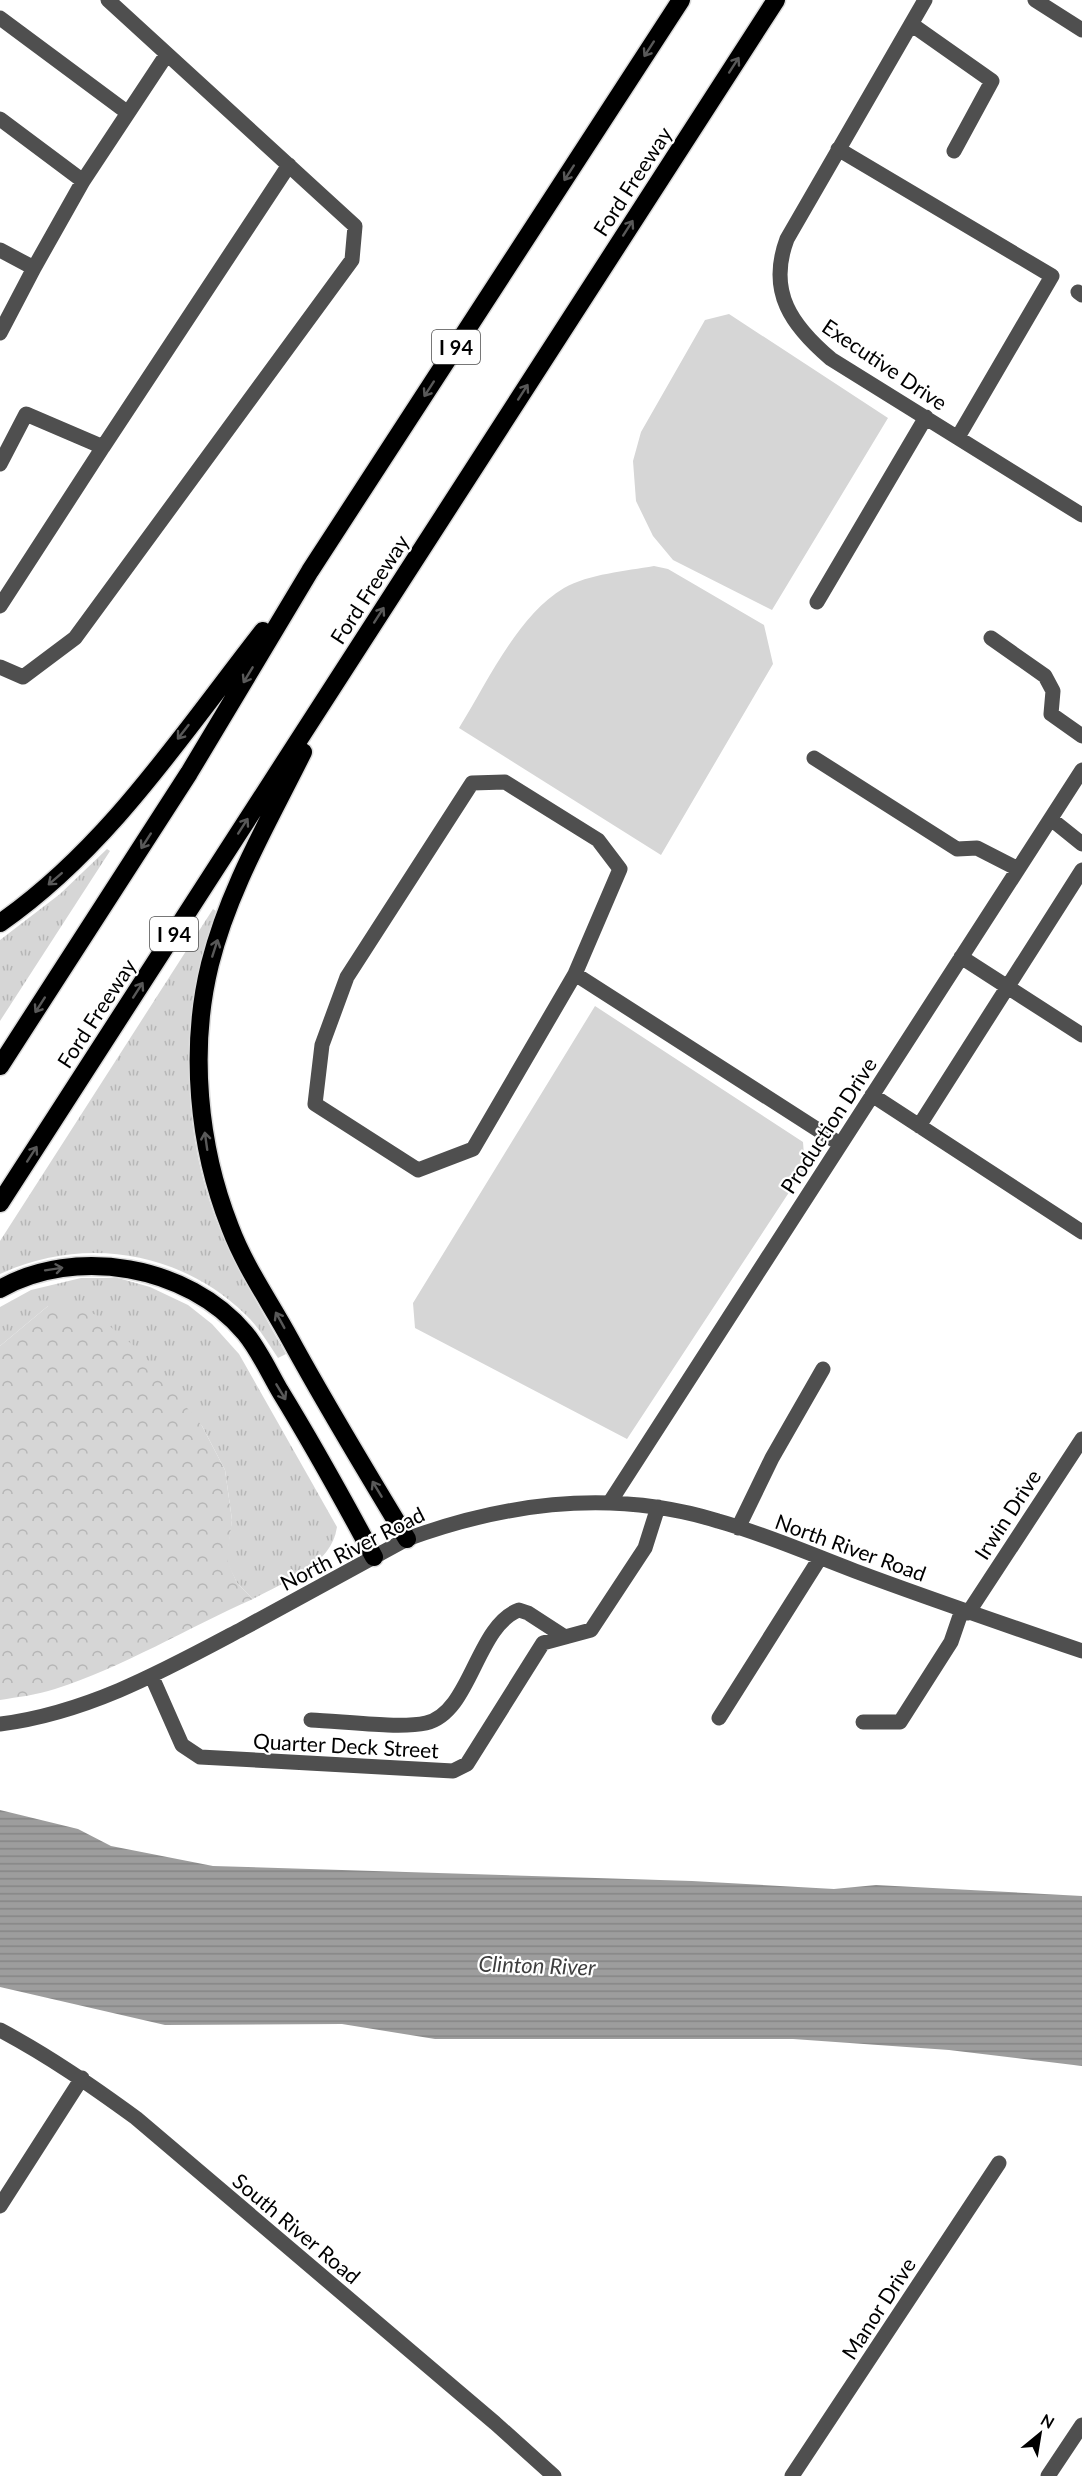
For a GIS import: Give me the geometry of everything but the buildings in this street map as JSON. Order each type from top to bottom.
[{"type":"highway","name":"I 94","points":[[0,1066],[189,773],[310,570],[681,0]]},
{"type":"highway","name":"Ford Freeway","points":[[0,1203],[776,0]]},
{"type":"highway","points":[[0,923],[72,864],[119,814],[310,570]]},
{"type":"highway","points":[[348,665],[236,884],[210,963],[200,1021],[201,1107],[215,1184],[230,1228],[252,1274],[340,1429],[407,1539]]},
{"type":"highway","points":[[0,1289],[36,1272],[63,1267],[100,1265],[134,1269],[186,1289],[229,1317],[246,1334],[307,1435],[374,1557]]},
{"type":"street","points":[[0,667],[23,677],[75,638],[352,260],[355,226],[108,0]]},
{"type":"street","name":"Executive Drive","points":[[925,0],[786,239],[779,269],[781,292],[794,322],[808,339],[831,358],[1082,514]]},
{"type":"street","points":[[1035,0],[1082,30]]},
{"type":"street","points":[[0,18],[128,113]]},
{"type":"street","points":[[911,24],[992,81],[954,151]]},
{"type":"street","points":[[0,333],[83,181],[167,54]]},
{"type":"street","points":[[0,119],[83,181]]},
{"type":"street","points":[[838,148],[1053,276],[958,438]]},
{"type":"street","points":[[0,606],[289,165]]},
{"type":"street","points":[[0,250],[34,268]]},
{"type":"street","points":[[0,465],[26,414],[103,447]]},
{"type":"street","points":[[817,602],[926,417]]},
{"type":"street","points":[[991,638],[1045,676],[1053,691],[1051,714],[1082,736]]},
{"type":"street","points":[[814,758],[957,849],[977,848],[1018,869]]},
{"type":"street","name":"Production Drive","points":[[610,1502],[1082,770]]},
{"type":"street","points":[[505,782],[598,840],[620,869],[575,974],[472,1149],[418,1170],[315,1104],[322,1045],[347,977],[472,783],[505,782]]},
{"type":"street","points":[[1051,819],[1082,844]]},
{"type":"street","points":[[919,1125],[1009,988],[1082,870]]},
{"type":"street","points":[[961,957],[1082,1035]]},
{"type":"street","points":[[575,974],[840,1144]]},
{"type":"street","points":[[872,1095],[1082,1232]]},
{"type":"street","points":[[738,1528],[772,1458],[823,1369]]},
{"type":"street","name":"Irwin Drive","points":[[863,1722],[900,1722],[951,1642],[965,1611],[1082,1438]]},
{"type":"street","name":"North River Road","points":[[0,1724],[23,1721],[84,1704],[152,1677],[407,1539],[445,1525],[499,1512],[567,1502],[610,1502],[688,1513],[738,1528],[1082,1651]]},
{"type":"street","name":"Quarter Deck Street","points":[[152,1677],[182,1745],[200,1757],[453,1771],[467,1764],[543,1643],[591,1630],[645,1548],[658,1507]]},
{"type":"street","points":[[718,1718],[820,1558]]},
{"type":"street","points":[[311,1720],[404,1724],[426,1723],[442,1716],[453,1703],[501,1622],[519,1610],[528,1613],[565,1637]]},
{"type":"street","name":"South River Road","points":[[0,2030],[82,2078],[136,2118],[495,2422],[554,2476]]},
{"type":"street","points":[[0,2206],[82,2078]]},
{"type":"street","name":"Manor Drive","points":[[792,2476],[999,2163]]},
{"type":"street","points":[[1048,2476],[1082,2425]]},
{"type":"green space","points":[[729,314],[888,418],[772,610],[673,560],[653,536],[636,501],[633,461],[641,432],[705,320]]},
{"type":"green space","points":[[654,566],[668,569],[764,625],[773,664],[661,855],[459,728],[504,652],[532,615],[547,600],[564,588],[585,579]]},
{"type":"green space","points":[[107,849],[110,851],[0,1021],[0,940],[60,894]]},
{"type":"green space","points":[[213,909],[216,911],[204,950],[191,1030],[189,1070],[191,1111],[197,1151],[220,1229],[243,1277],[286,1354],[278,1358],[250,1319],[219,1292],[190,1275],[160,1263],[128,1256],[96,1253],[64,1255],[31,1262],[0,1274],[0,1241]]},
{"type":"green space","points":[[595,1006],[803,1142],[805,1168],[627,1439],[415,1328],[413,1303]]},
{"type":"green space","points":[[81,1278],[118,1278],[150,1287],[188,1305],[212,1324],[239,1354],[337,1527],[326,1553],[316,1563],[292,1579],[253,1599],[237,1583],[226,1560],[232,1520],[225,1470],[202,1426],[48,1306],[0,1346],[0,1307],[31,1290]]},
{"type":"green space","points":[[75,1305],[96,1315],[139,1350],[202,1426],[225,1470],[232,1520],[227,1560],[237,1583],[253,1599],[131,1659],[81,1680],[41,1693],[0,1700],[0,1346],[48,1306]]},
{"type":"water","name":"Clinton River","points":[[0,1810],[78,1829],[111,1846],[213,1866],[692,1881],[834,1889],[876,1885],[1082,1896],[1082,2066],[949,2050],[793,2039],[435,2039],[342,2024],[165,2025],[0,1987]]}]
